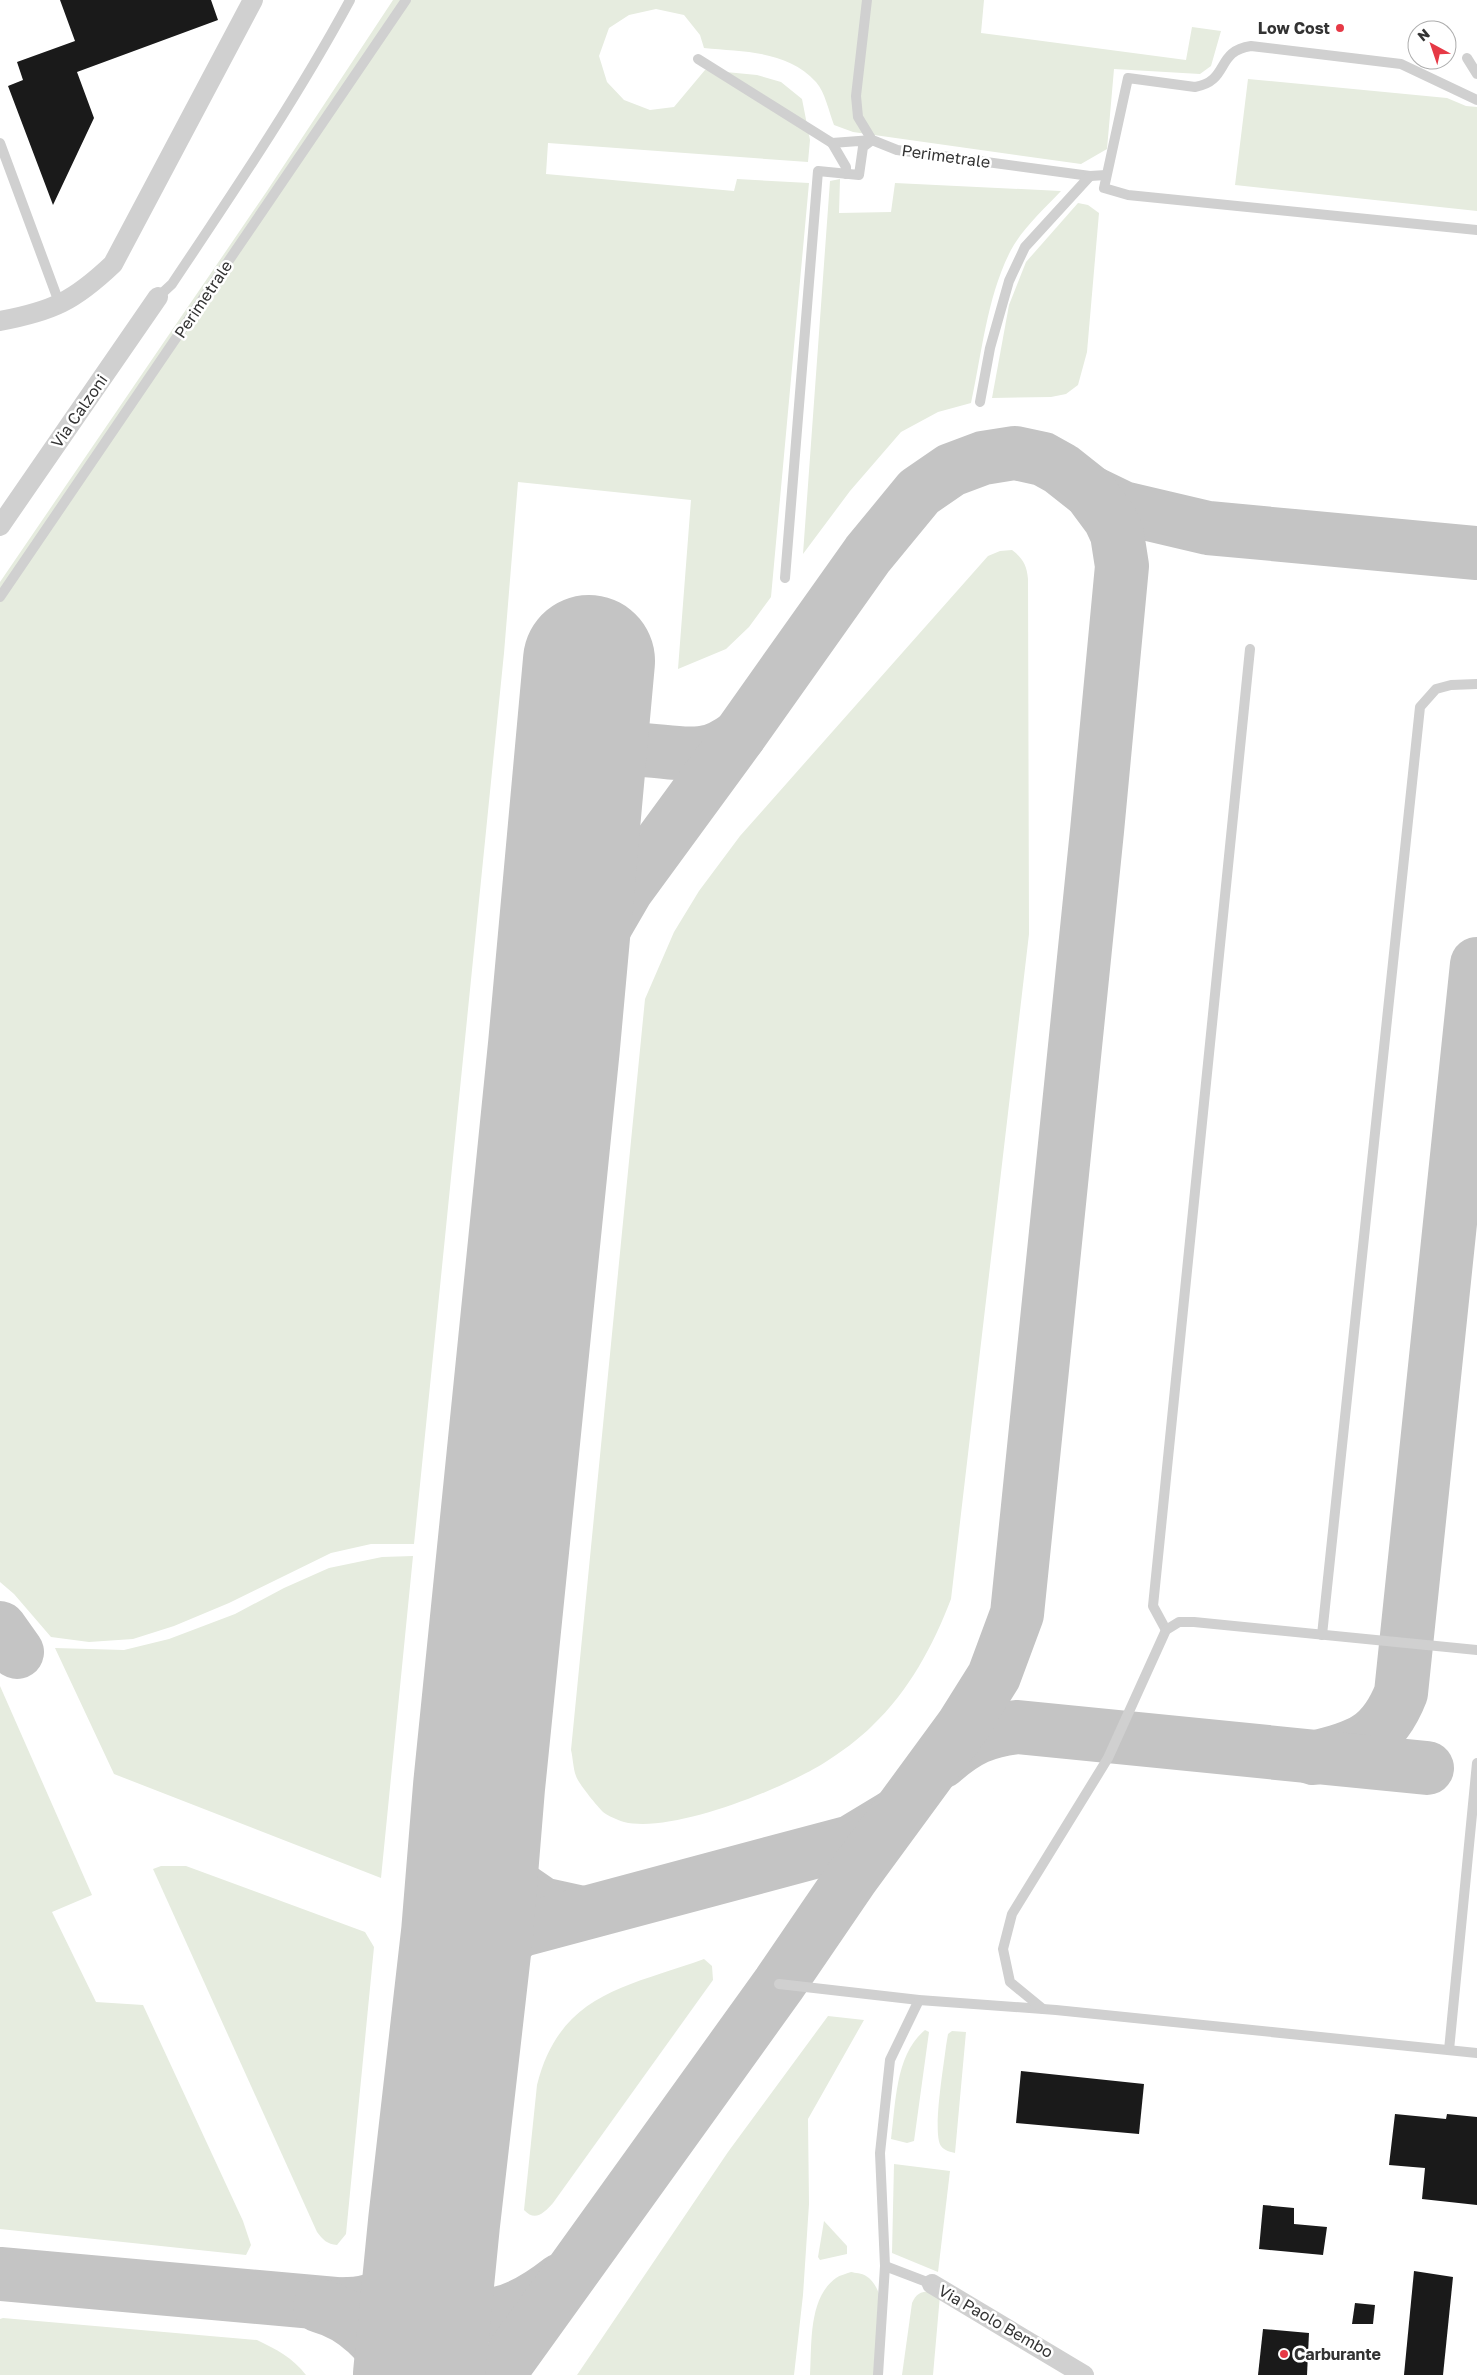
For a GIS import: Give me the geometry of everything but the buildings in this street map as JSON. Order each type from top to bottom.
[{"type":"street","points":[[0,321],[28,316],[60,305],[91,285],[113,264],[253,0]]},
{"type":"street","name":"Via Calzoni","points":[[0,526],[158,297]]},
{"type":"street","name":"Via Paolo Bembo","points":[[932,2284],[1084,2375]]},
{"type":"lane","points":[[158,297],[172,284],[250,165],[321,53],[350,0]]},
{"type":"lane","name":"Perimetrale","points":[[0,597],[406,0]]},
{"type":"lane","points":[[867,0],[856,96],[858,117],[872,140]]},
{"type":"lane","points":[[1477,100],[1401,64],[1251,46],[1241,47],[1229,54],[1215,79],[1206,85],[1195,87],[1128,78],[1104,188],[1128,195],[1477,230]]},
{"type":"lane","points":[[1467,58],[1477,74]]},
{"type":"lane","points":[[698,59],[832,143],[846,167],[846,174]]},
{"type":"lane","points":[[832,143],[872,140]]},
{"type":"lane","points":[[785,578],[818,171],[859,175],[863,147],[872,140]]},
{"type":"lane","name":"Perimetrale","points":[[872,140],[897,150],[1090,176],[1106,175]]},
{"type":"lane","points":[[0,143],[60,305]]},
{"type":"lane","points":[[980,402],[990,348],[1009,281],[1025,247],[1090,176]]},
{"type":"lane","points":[[1166,1630],[1153,1606],[1250,649]]},
{"type":"lane","points":[[1322,1635],[1420,707],[1436,689],[1451,685],[1477,684]]},
{"type":"lane","points":[[1043,2009],[1010,1982],[1004,1949],[1012,1914],[1108,1758],[1166,1630],[1179,1622],[1194,1622],[1477,1650]]},
{"type":"lane","points":[[1448,2050],[1477,1762]]},
{"type":"lane","points":[[779,1984],[919,2000],[1043,2009],[1477,2052]]},
{"type":"lane","points":[[878,2375],[885,2266],[880,2153],[890,2060],[919,2000]]},
{"type":"lane","points":[[885,2266],[932,2284]]},
{"type":"shaded area","points":[[393,0],[984,0],[981,33],[1186,60],[1192,27],[1221,31],[1211,66],[1200,74],[1114,69],[1107,149],[1081,164],[853,132],[834,125],[822,91],[816,82],[804,72],[792,64],[764,54],[704,48],[700,35],[684,15],[656,9],[629,15],[609,28],[599,56],[607,82],[624,100],[650,110],[674,107],[705,70],[757,75],[781,82],[802,99],[810,140],[808,162],[548,143],[546,174],[734,191],[737,179],[809,183],[771,597],[749,627],[726,649],[678,669],[691,500],[518,482],[504,653],[414,1544],[371,1544],[331,1553],[229,1603],[174,1626],[133,1639],[89,1642],[51,1637],[14,1594],[0,1582],[0,582],[267,191]]},
{"type":"shaded area","points":[[1248,79],[1447,98],[1466,106],[1477,107],[1477,211],[1235,185]]},
{"type":"shaded area","points":[[840,179],[839,213],[891,212],[895,183],[1061,191],[1021,234],[1003,268],[996,286],[986,325],[971,403],[938,412],[901,432],[850,491],[803,554],[830,181]]},
{"type":"shaded area","points":[[1078,203],[1088,205],[1099,213],[1087,352],[1078,385],[1066,394],[1051,397],[992,398],[1009,305],[1026,262]]},
{"type":"shaded area","points":[[1012,550],[1024,563],[1028,579],[1029,934],[951,1599],[928,1651],[909,1683],[867,1731],[836,1755],[782,1785],[726,1807],[670,1822],[645,1824],[624,1822],[603,1812],[592,1800],[577,1779],[571,1750],[645,999],[674,932],[699,891],[740,836],[988,556],[1000,551]]},
{"type":"shaded area","points":[[413,1556],[381,1878],[114,1774],[55,1648],[124,1650],[169,1639],[235,1614],[284,1588],[329,1568],[382,1557]]},
{"type":"shaded area","points":[[0,1686],[92,1895],[52,1912],[96,2002],[143,2005],[243,2221],[251,2245],[246,2255],[0,2229]]},
{"type":"shaded area","points":[[161,1866],[186,1866],[365,1932],[374,1947],[346,2234],[337,2245],[330,2244],[317,2232],[153,1869]]},
{"type":"shaded area","points":[[704,1959],[712,1966],[713,1980],[553,2203],[539,2215],[528,2214],[524,2210],[537,2085],[548,2054],[562,2030],[580,2012],[600,1998],[623,1987]]},
{"type":"shaded area","points":[[828,2016],[864,2020],[808,2119],[809,2204],[803,2295],[794,2375],[577,2375],[728,2152]]},
{"type":"shaded area","points":[[925,2030],[929,2032],[914,2141],[907,2143],[891,2139],[896,2095],[902,2066],[915,2040]]},
{"type":"shaded area","points":[[952,2031],[966,2032],[955,2153],[947,2151],[941,2146],[938,2127],[939,2098],[946,2046],[948,2034]]},
{"type":"shaded area","points":[[894,2164],[950,2171],[938,2272],[892,2253]]},
{"type":"shaded area","points":[[824,2221],[847,2246],[847,2254],[820,2260],[818,2257]]},
{"type":"shaded area","points":[[851,2272],[866,2276],[874,2284],[879,2295],[883,2322],[879,2375],[810,2375],[813,2323],[820,2297],[836,2278]]},
{"type":"shaded area","points":[[930,2291],[940,2295],[933,2375],[902,2375],[912,2303],[919,2294]]},
{"type":"shaded area","points":[[0,2319],[257,2340],[284,2354],[306,2375],[0,2375]]},
{"type":"taxiway","points":[[498,2375],[779,1984],[852,1877],[962,1727],[994,1676],[1017,1614],[1097,831],[1122,566],[1117,534],[1110,519],[1090,492],[1061,469],[1043,459],[1015,453],[983,458],[951,470],[919,492],[868,554],[739,736],[627,889],[595,944],[574,989],[554,1046]]},
{"type":"taxiway","points":[[1090,492],[1123,508],[1208,528],[1477,553]]},
{"type":"taxiway","points":[[577,797],[589,769],[600,758],[613,752],[642,750],[687,754],[701,753],[721,747],[739,736]]},
{"type":"taxiway","points":[[1313,1758],[1344,1750],[1368,1739],[1386,1721],[1401,1693],[1477,964]]},
{"type":"taxiway","points":[[0,1628],[17,1652]]},
{"type":"taxiway","points":[[941,1762],[977,1737],[1007,1728],[1018,1727],[1427,1768]]},
{"type":"taxiway","points":[[479,1787],[483,1835],[492,1858],[510,1882],[542,1904],[583,1913]]},
{"type":"taxiway","points":[[454,2041],[467,1989],[480,1964],[490,1953],[522,1930],[851,1842],[894,1816]]},
{"type":"taxiway","points":[[346,2304],[363,2303],[379,2298],[404,2280],[422,2254],[434,2223]]},
{"type":"taxiway","points":[[0,2274],[465,2316],[498,2314],[513,2309],[544,2293],[561,2280]]},
{"type":"taxiway","points":[[320,2306],[357,2324],[376,2342],[400,2375]]},
{"type":"runway","points":[[419,2375],[434,2223],[467,1934],[479,1787],[554,1046],[589,661]]},
{"type":"place","name":"Low Cost","points":[[1340,28]]},
{"type":"place","name":"Carburante","points":[[1284,2354]]}]
